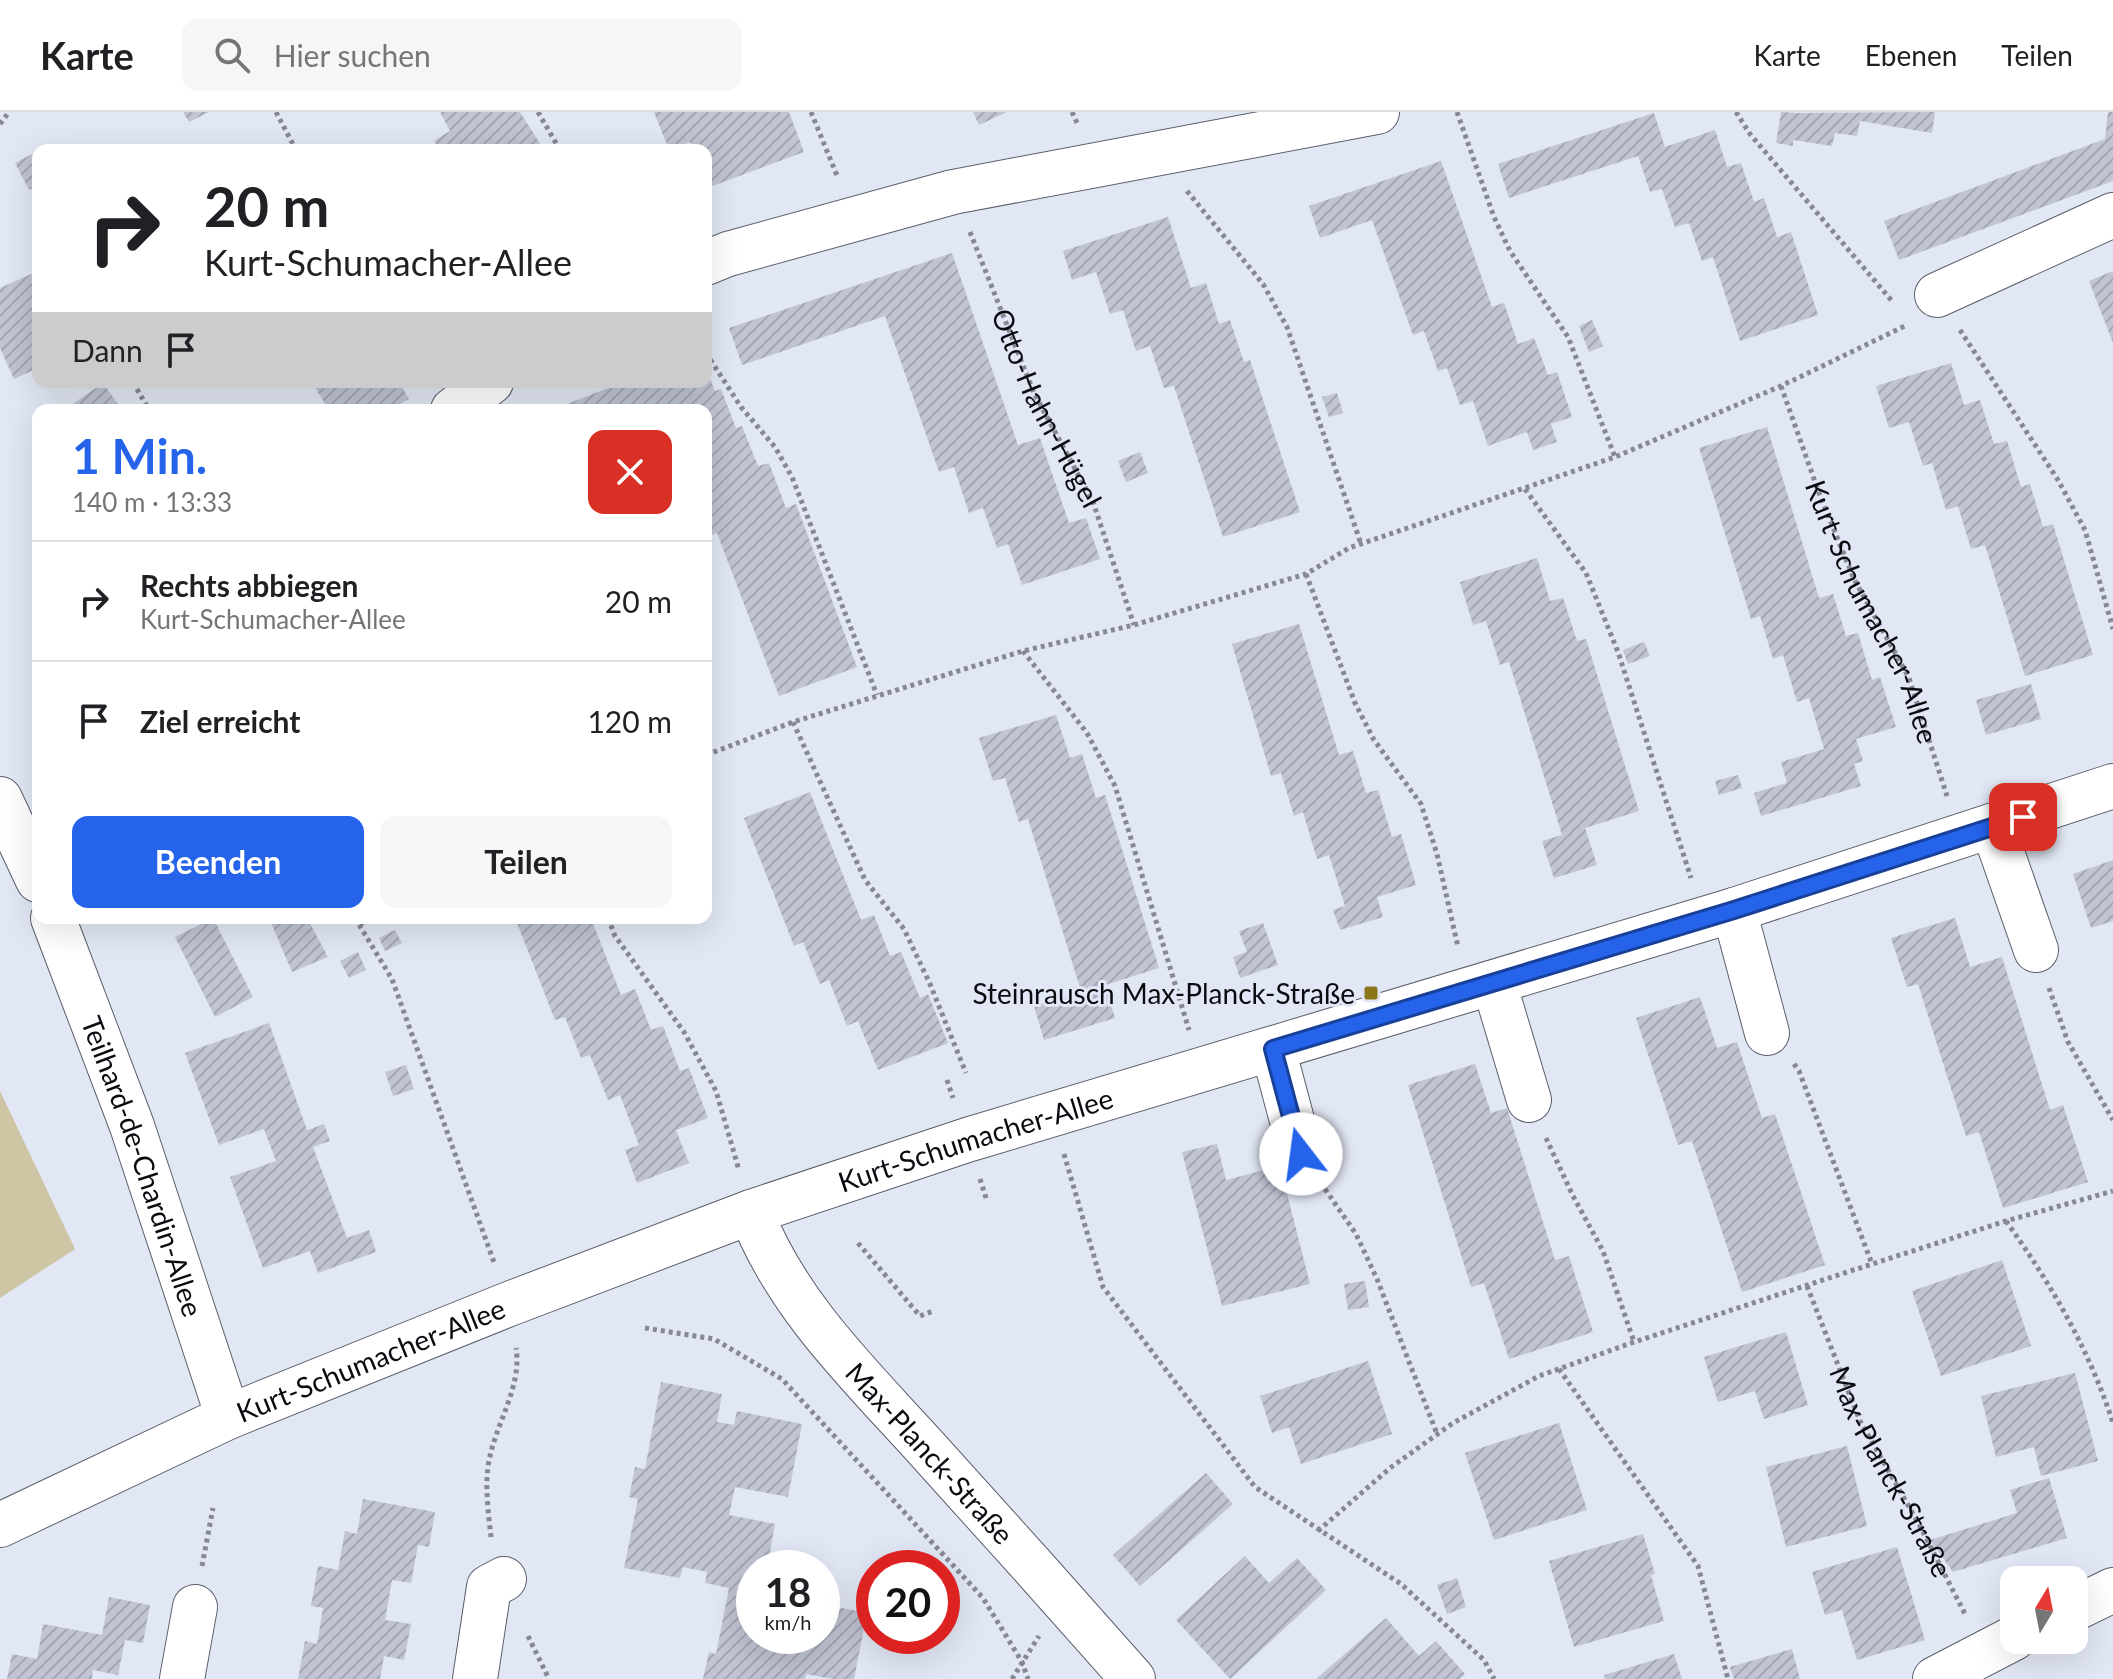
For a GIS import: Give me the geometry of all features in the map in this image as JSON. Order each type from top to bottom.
[{"type":"street","points":[[712,261],[953,192],[1377,112]]},
{"type":"street","points":[[1937,295],[2113,215]]},
{"type":"street","points":[[461,404],[483,388]]},
{"type":"street","name":"Kurt-Schumacher-Allee","points":[[0,1525],[228,1417],[751,1212],[967,1140],[1719,914],[2113,786]]},
{"type":"street","points":[[0,799],[32,855]]},
{"type":"street","points":[[1977,832],[2036,950]]},
{"type":"street","points":[[1719,914],[1767,1033]]},
{"type":"street","name":"Teilhard-de-Chardin-Allee","points":[[55,924],[132,1126],[228,1417]]},
{"type":"street","points":[[1480,987],[1529,1100]]},
{"type":"street","points":[[1273,1049],[1301,1154]]},
{"type":"street","name":"Max-Planck-Straße","points":[[751,1212],[764,1247],[797,1301],[1133,1679]]},
{"type":"street","points":[[475,1679],[489,1587],[504,1579]]},
{"type":"street","points":[[2088,1602],[2113,1590]]},
{"type":"street","points":[[182,1679],[195,1607]]},
{"type":"street","points":[[1935,1679],[2000,1646]]},
{"type":"path","points":[[0,124],[9,112]]},
{"type":"path","points":[[276,112],[293,144]]},
{"type":"path","points":[[538,112],[557,144]]},
{"type":"path","points":[[811,112],[854,219]]},
{"type":"path","points":[[1457,112],[1494,217],[1510,251],[1568,337],[1615,457]]},
{"type":"path","points":[[712,753],[793,722],[1023,651],[1134,625],[1306,574],[1349,548],[1615,457],[1781,386],[1911,323],[1824,222],[1736,112]]},
{"type":"path","points":[[1170,150],[1189,196],[1263,284],[1287,327],[1361,544]]},
{"type":"path","name":"Otto-Hahn-Hügel","points":[[953,192],[1034,393],[1093,502],[1134,625]]},
{"type":"path","points":[[1937,295],[2058,480],[2085,530],[2113,629]]},
{"type":"path","points":[[712,362],[741,407],[775,447],[792,477],[877,695]]},
{"type":"path","name":"Kurt-Schumacher-Allee","points":[[1781,386],[1854,579],[1909,678],[1977,832]]},
{"type":"path","points":[[1525,489],[1586,573],[1719,914]]},
{"type":"path","points":[[1306,574],[1355,703],[1374,740],[1421,804],[1480,987]]},
{"type":"path","points":[[1023,651],[1087,733],[1115,786],[1201,1071]]},
{"type":"path","points":[[793,722],[865,880],[904,929],[966,1073]]},
{"type":"path","points":[[610,924],[615,936],[684,1032],[716,1091],[751,1212]]},
{"type":"path","points":[[2036,950],[2068,1042],[2113,1120]]},
{"type":"path","points":[[1767,1033],[1799,1071],[1872,1264]]},
{"type":"path","points":[[1529,1100],[1573,1196],[1603,1251],[1634,1342]]},
{"type":"path","points":[[1052,1115],[1103,1287],[1255,1487],[1401,1584],[1484,1660],[1494,1679]]},
{"type":"path","points":[[1301,1154],[1356,1234],[1377,1279],[1437,1434]]},
{"type":"path","points":[[1318,1531],[1390,1468],[1437,1434],[1539,1376],[1872,1264],[2113,1191]]},
{"type":"path","points":[[2006,1221],[2077,1333],[2099,1380],[2113,1423]]},
{"type":"path","points":[[858,1243],[920,1316],[933,1311]]},
{"type":"path","name":"Max-Planck-Straße","points":[[1807,1286],[1860,1421],[1920,1526],[2000,1646]]},
{"type":"path","points":[[645,1328],[714,1339],[782,1379],[983,1598],[1022,1662],[1028,1679]]},
{"type":"path","points":[[1559,1369],[1698,1566],[1728,1679]]},
{"type":"path","points":[[195,1607],[213,1508]]},
{"type":"shaded area","points":[[0,1091],[75,1249],[0,1298]]},
{"type":"building","points":[[183,112],[209,112],[189,122]]},
{"type":"building","points":[[440,112],[520,112],[540,144],[436,144],[434,141],[450,131]]},
{"type":"building","points":[[654,112],[789,112],[804,152],[712,186],[712,144],[667,144]]},
{"type":"building","points":[[973,112],[1007,112],[979,125]]},
{"type":"building","points":[[1781,112],[1935,112],[1932,133],[1860,121],[1857,136],[1835,133],[1832,146],[1793,140],[1793,146],[1776,143]]},
{"type":"building","points":[[2108,112],[2113,112],[2113,181],[1899,260],[1884,221],[2105,139]]},
{"type":"building","points":[[1654,113],[1665,147],[1715,130],[1727,167],[1741,163],[1754,202],[1764,198],[1777,237],[1791,232],[1818,315],[1740,341],[1713,257],[1702,261],[1689,223],[1675,227],[1662,189],[1650,192],[1638,156],[1509,198],[1498,164]]},
{"type":"building","points":[[32,154],[32,189],[29,190],[15,163]]},
{"type":"building","points":[[1441,161],[1492,307],[1504,303],[1518,344],[1534,338],[1548,375],[1557,372],[1572,417],[1551,424],[1557,442],[1533,450],[1527,432],[1488,446],[1473,401],[1460,405],[1447,368],[1438,371],[1424,331],[1413,335],[1372,220],[1320,238],[1309,206]]},
{"type":"building","points":[[1168,217],[1191,288],[1206,283],[1219,324],[1230,320],[1244,362],[1250,360],[1300,512],[1223,537],[1174,386],[1164,388],[1150,346],[1136,351],[1123,310],[1110,314],[1096,272],[1072,280],[1063,251]]},
{"type":"building","points":[[952,253],[1018,445],[1040,438],[1069,523],[1086,518],[1100,559],[1022,585],[1008,544],[997,548],[983,508],[969,513],[954,467],[939,472],[885,316],[742,365],[729,328]]},
{"type":"building","points":[[2113,271],[2113,343],[2089,281]]},
{"type":"building","points":[[32,274],[32,371],[14,379],[0,348],[0,288]]},
{"type":"building","points":[[1592,320],[1603,346],[1589,352],[1579,326]]},
{"type":"building","points":[[1951,363],[1964,405],[1980,400],[1994,444],[2007,441],[2021,487],[2030,484],[2043,527],[2053,524],[2093,655],[2025,676],[1985,545],[1971,549],[1958,506],[1946,510],[1932,463],[1923,466],[1909,422],[1889,428],[1876,386]]},
{"type":"building","points":[[712,383],[715,391],[721,389],[736,428],[742,426],[758,466],[769,463],[786,508],[796,504],[857,667],[779,696],[717,533],[712,535],[712,404],[567,404],[608,388],[712,388]]},
{"type":"building","points":[[96,388],[107,388],[118,404],[73,404]]},
{"type":"building","points":[[316,388],[403,388],[409,399],[400,404],[325,404]]},
{"type":"building","points":[[1337,393],[1343,413],[1329,417],[1322,397]]},
{"type":"building","points":[[1767,427],[1819,598],[1833,594],[1846,636],[1858,633],[1872,680],[1880,677],[1896,727],[1856,739],[1863,761],[1854,764],[1861,786],[1761,816],[1754,793],[1787,783],[1781,762],[1824,749],[1809,698],[1797,702],[1783,655],[1773,659],[1760,616],[1751,619],[1699,448]]},
{"type":"building","points":[[1140,452],[1148,473],[1126,482],[1118,461]]},
{"type":"building","points":[[1537,558],[1550,601],[1563,598],[1577,641],[1586,639],[1639,811],[1585,828],[1597,865],[1554,878],[1542,841],[1562,835],[1509,662],[1500,665],[1486,621],[1473,625],[1460,582]]},
{"type":"building","points":[[1299,624],[1339,755],[1353,751],[1366,793],[1378,790],[1392,837],[1401,834],[1416,885],[1377,897],[1383,917],[1340,930],[1333,910],[1345,906],[1329,855],[1317,859],[1303,812],[1294,816],[1281,773],[1271,776],[1232,644]]},
{"type":"building","points":[[1644,642],[1650,656],[1628,664],[1623,650]]},
{"type":"building","points":[[2031,684],[2041,719],[1986,735],[1976,700]]},
{"type":"building","points":[[1056,715],[1070,758],[1082,754],[1096,798],[1105,795],[1159,968],[1105,985],[1115,1018],[1044,1040],[1034,1006],[1081,991],[1028,819],[1019,822],[1005,778],[993,781],[979,738]]},
{"type":"building","points":[[1738,775],[1742,788],[1719,795],[1715,781]]},
{"type":"building","points":[[810,792],[861,920],[874,915],[890,956],[901,952],[920,998],[928,994],[948,1043],[878,1070],[858,1021],[847,1026],[829,980],[820,984],[803,942],[794,946],[744,818]]},
{"type":"building","points":[[2113,860],[2113,921],[2091,928],[2073,874]]},
{"type":"building","points":[[1955,918],[1970,967],[2002,957],[2050,1110],[2063,1105],[2088,1182],[2003,1208],[1979,1132],[1966,1136],[1918,984],[1907,987],[1891,938]]},
{"type":"building","points":[[1263,923],[1278,965],[1240,978],[1233,957],[1247,952],[1239,931]]},
{"type":"building","points":[[201,924],[216,924],[253,997],[215,1017],[175,937]]},
{"type":"building","points":[[272,924],[310,924],[328,957],[292,972]]},
{"type":"building","points":[[517,924],[593,924],[621,995],[635,989],[651,1030],[663,1026],[680,1071],[689,1068],[708,1118],[676,1130],[689,1163],[637,1183],[625,1150],[639,1145],[620,1095],[608,1100],[590,1055],[581,1058],[565,1017],[555,1020]]},
{"type":"building","points":[[395,930],[402,943],[385,951],[379,938]]},
{"type":"building","points":[[358,952],[366,970],[349,978],[340,961]]},
{"type":"building","points":[[1700,997],[1717,1048],[1737,1042],[1762,1118],[1775,1114],[1825,1265],[1742,1292],[1692,1141],[1678,1145],[1636,1018]]},
{"type":"building","points":[[269,1023],[307,1130],[324,1124],[330,1141],[313,1147],[347,1238],[369,1230],[376,1252],[318,1273],[310,1251],[263,1268],[230,1177],[276,1161],[264,1129],[219,1145],[185,1053]]},
{"type":"building","points":[[1475,1064],[1491,1113],[1507,1108],[1555,1260],[1569,1256],[1593,1332],[1509,1359],[1484,1283],[1471,1287],[1408,1085]]},
{"type":"building","points":[[406,1065],[414,1089],[393,1096],[385,1072]]},
{"type":"building","points":[[1217,1144],[1226,1180],[1280,1166],[1310,1284],[1222,1306],[1182,1152]]},
{"type":"building","points":[[2002,1260],[2031,1346],[1941,1376],[1912,1291]]},
{"type":"building","points":[[1365,1281],[1369,1307],[1348,1310],[1344,1284]]},
{"type":"building","points":[[1786,1332],[1808,1405],[1764,1419],[1755,1391],[1718,1402],[1704,1357]]},
{"type":"building","points":[[1368,1361],[1392,1434],[1301,1464],[1289,1427],[1272,1433],[1260,1396]]},
{"type":"building","points":[[2075,1373],[2098,1461],[2041,1476],[2034,1447],[1996,1457],[1981,1396]]},
{"type":"building","points":[[661,1382],[722,1394],[717,1422],[734,1425],[737,1411],[802,1424],[788,1497],[735,1487],[729,1515],[775,1524],[770,1550],[736,1550],[736,1654],[840,1654],[840,1608],[856,1611],[856,1654],[859,1654],[854,1679],[806,1674],[805,1679],[703,1679],[709,1652],[716,1654],[729,1588],[705,1583],[707,1572],[683,1567],[680,1578],[624,1568],[638,1499],[629,1497],[635,1467],[645,1469]]},
{"type":"building","points":[[1559,1423],[1587,1510],[1494,1540],[1465,1453]]},
{"type":"building","points":[[1847,1446],[1867,1526],[1786,1547],[1766,1467]]},
{"type":"building","points":[[1206,1473],[1233,1504],[1140,1586],[1113,1555]]},
{"type":"building","points":[[2049,1478],[2067,1538],[1953,1572],[1930,1540],[2017,1513],[2010,1490]]},
{"type":"building","points":[[363,1499],[435,1512],[429,1547],[418,1545],[411,1583],[392,1580],[385,1620],[411,1624],[404,1660],[384,1656],[380,1679],[298,1679],[305,1641],[317,1644],[323,1608],[311,1606],[318,1566],[338,1570],[345,1531],[357,1534]]},
{"type":"building","points":[[1643,1534],[1664,1621],[1574,1647],[1549,1561]]},
{"type":"building","points":[[1897,1547],[1925,1640],[1857,1660],[1842,1610],[1825,1615],[1812,1572]]},
{"type":"building","points":[[1245,1556],[1269,1583],[1297,1558],[1326,1590],[1230,1679],[1176,1620]]},
{"type":"building","points":[[1457,1578],[1466,1607],[1447,1614],[1437,1585]]},
{"type":"building","points":[[109,1597],[150,1605],[143,1643],[125,1640],[118,1675],[93,1670],[92,1679],[7,1679],[12,1654],[37,1659],[43,1624],[102,1635]]},
{"type":"building","points":[[1386,1618],[1419,1656],[1436,1641],[1465,1674],[1460,1679],[1316,1679]]},
{"type":"building","points":[[1792,1649],[1800,1679],[1734,1679],[1730,1667]]},
{"type":"building","points":[[1674,1654],[1682,1679],[1605,1679],[1604,1675]]},
{"type":"place","name":"Steinrausch Max-Planck-Straße","points":[[1371,993]]},
{"type":"route","points":[[1301,1154],[1273,1049],[1734,910],[2023,817]]}]
